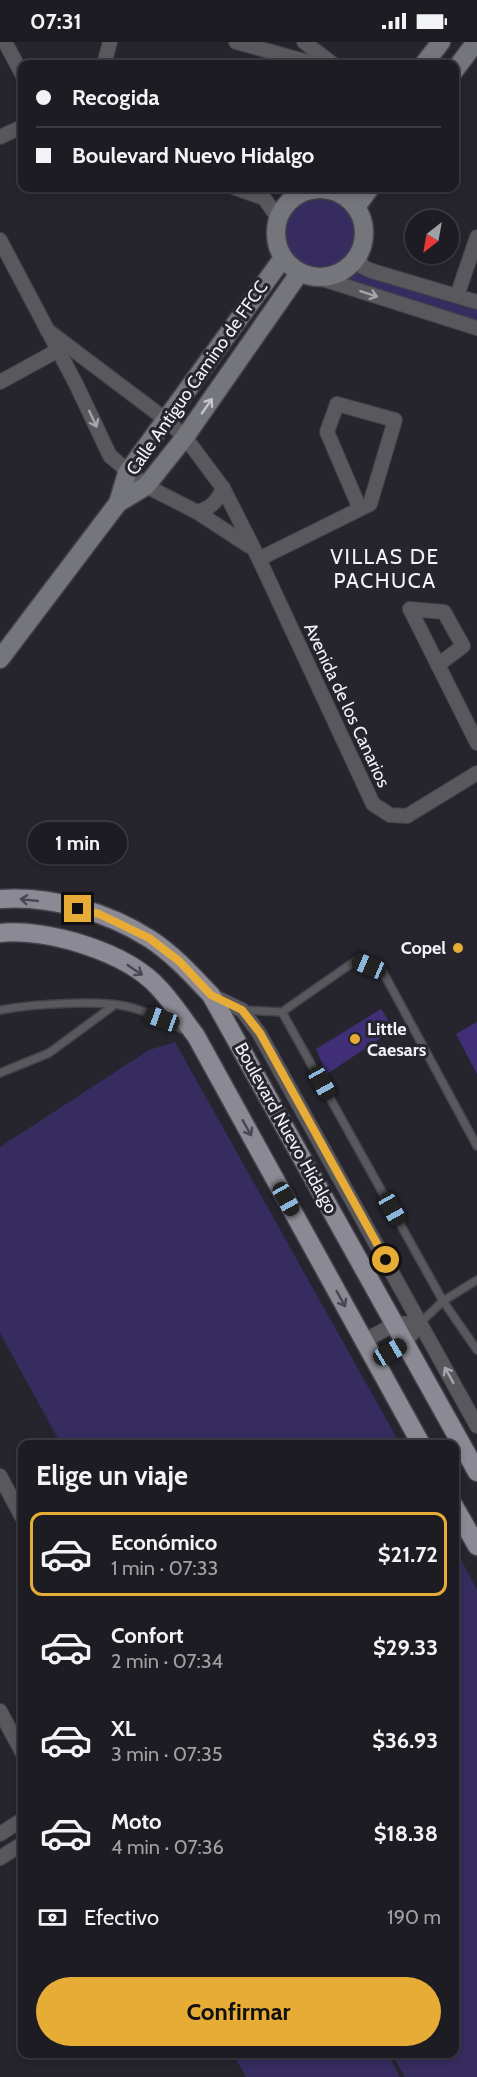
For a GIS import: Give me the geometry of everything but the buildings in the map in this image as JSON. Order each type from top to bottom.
[{"type":"main road","points":[[427,60],[441,42]]},
{"type":"main road","points":[[459,64],[476,42]]},
{"type":"main road","points":[[302,192],[289,201],[278,218],[276,238],[283,258],[306,274],[327,277],[340,273],[351,265],[362,247],[364,226],[356,207],[339,192]]},
{"type":"main road","points":[[356,207],[367,192]]},
{"type":"main road","name":"Calle Antiguo Camino de FFCC","points":[[0,659],[118,503],[127,473],[283,258]]},
{"type":"main road","name":"Calle Antiguo Camino de FFCC","points":[[118,503],[146,486],[185,438],[306,274]]},
{"type":"main road","name":"Boulevard Nuevo Hidalgo","points":[[0,899],[56,903],[99,914],[149,938],[179,961],[211,995],[477,1471]]},
{"type":"main road","name":"Boulevard Nuevo Hidalgo","points":[[0,933],[44,936],[83,944],[130,966],[158,987],[196,1036],[419,1440]]},
{"type":"main road","points":[[459,1515],[477,1546]]},
{"type":"street","points":[[5,42],[18,66]]},
{"type":"street","points":[[105,60],[110,42]]},
{"type":"street","points":[[236,42],[301,60]]},
{"type":"street","points":[[304,42],[328,60]]},
{"type":"street","points":[[0,137],[18,129]]},
{"type":"street","points":[[247,192],[264,198],[278,218]]},
{"type":"street","points":[[457,296],[477,237]]},
{"type":"street","name":"Avenida de los Canarios","points":[[2,249],[47,330],[61,348],[110,456],[127,473],[146,486],[197,512],[255,553]]},
{"type":"street","points":[[357,255],[363,267],[372,271],[477,302]]},
{"type":"street","points":[[306,274],[477,328]]},
{"type":"street","points":[[0,382],[61,348]]},
{"type":"street","name":"Avenida de los Canarios","points":[[61,348],[90,364],[165,419],[185,438],[223,488],[373,804],[390,815],[407,816],[477,774]]},
{"type":"street","points":[[76,384],[81,371],[90,364]]},
{"type":"street","points":[[255,553],[360,509],[370,504],[395,420],[337,404],[327,432],[360,509]]},
{"type":"street","points":[[197,512],[208,509],[218,500],[223,488]]},
{"type":"street","points":[[438,665],[463,646],[444,612],[410,609],[438,665],[477,743]]},
{"type":"street","points":[[211,995],[242,1010],[260,1033],[477,1426]]},
{"type":"street","points":[[364,1341],[395,1324],[420,1323]]},
{"type":"street","points":[[375,1360],[405,1343],[420,1323]]},
{"type":"street","points":[[0,1476],[18,1510]]},
{"type":"street","points":[[0,1711],[18,1745]]},
{"type":"street","points":[[0,1834],[18,1823]]},
{"type":"street","points":[[0,1858],[18,1847]]},
{"type":"lane","points":[[242,1010],[282,1012],[355,961],[383,972],[477,1146]]},
{"type":"lane","points":[[0,1010],[69,1005],[113,1005],[132,1008],[162,1019],[196,1036]]},
{"type":"lane","points":[[0,1073],[49,1053],[113,1005]]},
{"type":"lane","points":[[282,1012],[442,1301],[453,1320],[474,1338],[477,1350]]},
{"type":"lane","points":[[420,1323],[442,1301],[477,1280]]},
{"type":"shaded area","points":[[318,193],[344,204],[356,221],[361,241],[346,266],[477,307],[477,325],[341,277],[303,269],[291,258],[285,241],[285,222],[299,201]]},
{"type":"shaded area","points":[[175,1042],[398,1440],[59,1440],[0,1333],[0,1147],[149,1050]]},
{"type":"shaded area","points":[[459,1556],[477,1590],[477,2077],[405,2077],[394,2058],[459,2058]]},
{"type":"shaded area","points":[[235,2058],[390,2058],[400,2077],[246,2077]]},
{"type":"place","name":"Copel","points":[[458,948]]},
{"type":"place","name":"Little Caesars","points":[[355,1039]]},
{"type":"district","name":"VILLAS DE PACHUCA","points":[[385,569]]},
{"type":"route","points":[[78,909],[99,914],[149,938],[179,961],[211,995],[242,1010],[260,1033],[386,1260]]}]
